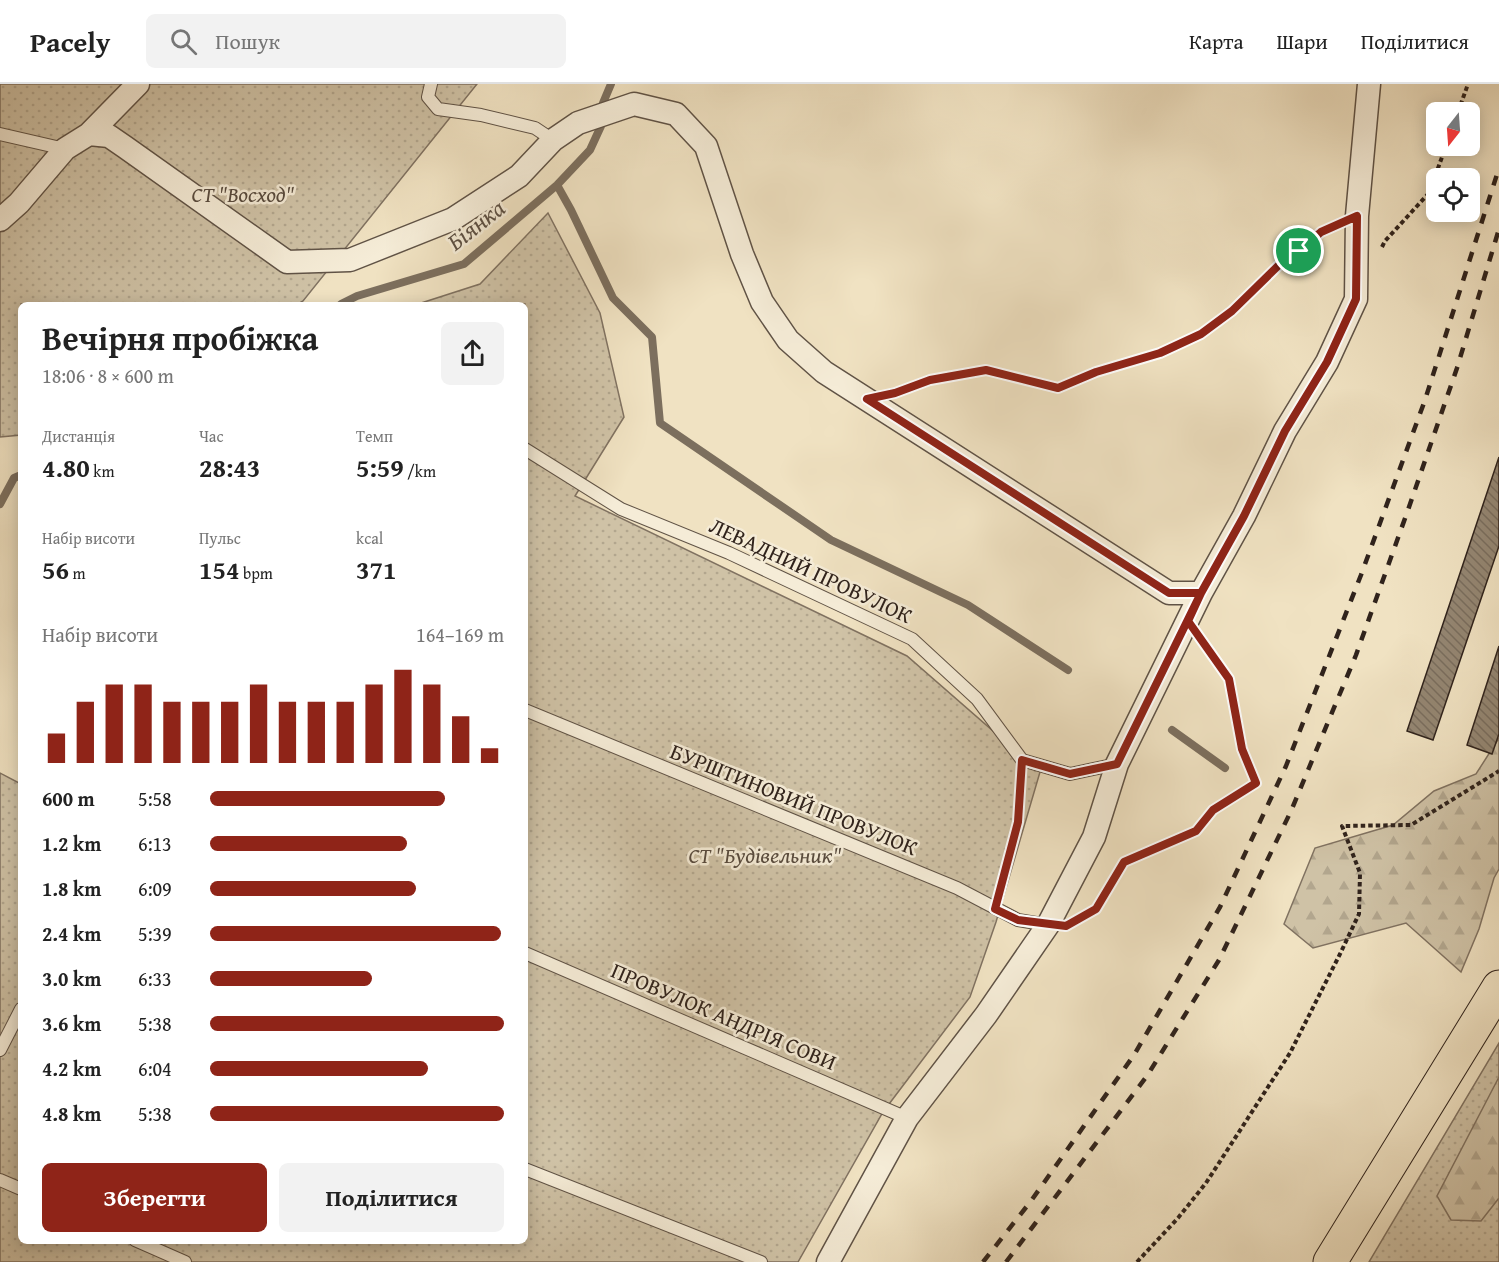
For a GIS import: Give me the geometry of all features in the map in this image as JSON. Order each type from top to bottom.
[{"type":"main road","points":[[1330,1262],[1499,987]]},
{"type":"street","points":[[0,220],[19,202],[65,148],[89,134],[138,84]]},
{"type":"street","points":[[828,1262],[907,1118],[986,1014],[1048,925],[1094,837],[1117,764],[1201,593],[1244,516],[1285,431],[1327,362],[1356,299],[1357,216],[1369,84]]},
{"type":"street","points":[[89,134],[109,136],[288,262],[350,260],[453,219],[519,176],[553,140],[578,123],[634,104],[676,114],[706,146],[742,254],[762,302],[788,340],[824,372],[1169,593],[1201,593]]},
{"type":"lane","points":[[431,84],[428,97],[438,109],[481,115],[535,128],[553,140]]},
{"type":"lane","points":[[0,134],[65,148]]},
{"type":"lane","name":"ЛЕВАДНИЙ ПРОВУЛОК","points":[[528,451],[621,509],[729,553],[912,639],[977,699],[1022,760]]},
{"type":"lane","name":"БУРШТИНОВИЙ ПРОВУЛОК","points":[[528,711],[957,888],[1018,920],[1048,925]]},
{"type":"lane","points":[[1022,760],[1070,774],[1117,764]]},
{"type":"lane","name":"ПРОВУЛОК АНДРІЯ СОВИ","points":[[528,954],[907,1118]]},
{"type":"lane","points":[[0,1050],[18,1015]]},
{"type":"lane","points":[[528,1170],[761,1262]]},
{"type":"lane","points":[[0,1180],[18,1189]]},
{"type":"lane","points":[[144,1244],[185,1262]]},
{"type":"path","points":[[1462,102],[1468,84]]},
{"type":"path","points":[[1380,250],[1385,241],[1429,193],[1442,156]]},
{"type":"path","points":[[867,399],[895,393],[930,380],[986,370],[1058,388],[1096,372],[1160,353],[1201,334],[1232,311],[1281,263],[1321,232],[1357,216]]},
{"type":"path","points":[[1048,925],[1066,926],[1096,909],[1124,862],[1196,831],[1213,810],[1256,783],[1242,749],[1229,679],[1188,621]]},
{"type":"path","points":[[995,909],[1018,822],[1022,760]]},
{"type":"path","points":[[1137,1262],[1178,1218],[1206,1183],[1290,1053],[1359,914],[1360,873],[1342,826],[1411,825],[1499,771]]},
{"type":"green space","name":"СТ \"Восход\"","points":[[0,84],[477,84],[301,302],[18,302],[18,435],[0,437]]},
{"type":"green space","name":"СТ \"Будівельник\"","points":[[548,213],[600,313],[624,417],[575,496],[907,656],[1040,772],[996,922],[970,997],[883,1112],[798,1262],[0,1262],[0,773],[18,782],[18,1244],[528,1244],[528,302],[424,302],[480,284]]},
{"type":"green space","points":[[1499,738],[1499,869],[1494,878],[1479,929],[1461,972],[1406,923],[1313,948],[1284,924],[1315,848],[1393,825],[1434,791],[1476,774]]},
{"type":"green space","points":[[1499,1043],[1499,1262],[1369,1262]]},
{"type":"green space","points":[[1499,1077],[1499,1198],[1481,1221],[1451,1220],[1437,1196]]},
{"type":"building","points":[[1499,457],[1499,546],[1433,740],[1407,731]]},
{"type":"building","points":[[1499,646],[1499,734],[1492,754],[1467,745]]},
{"type":"waterway","name":"Біянка","points":[[603,103],[611,84]]},
{"type":"waterway","name":"Біянка","points":[[345,302],[357,296],[464,264],[557,185],[590,150],[601,126]]},
{"type":"waterway","points":[[557,185],[613,298],[652,337],[660,423],[831,540],[968,605],[1068,670]]},
{"type":"waterway","name":"Біянка","points":[[0,504],[14,478],[18,476]]},
{"type":"waterway","points":[[1172,730],[1225,768]]},
{"type":"railway","points":[[983,1262],[1031,1201],[1134,1055],[1220,907],[1286,766],[1361,575],[1425,400],[1499,168]]},
{"type":"railway","points":[[1006,1262],[1147,1076],[1219,960],[1291,811],[1356,655],[1408,510],[1457,368],[1499,229]]},
{"type":"route","points":[[1299,251],[1281,263],[1232,311],[1201,334],[1160,353],[1096,372],[1058,388],[986,370],[930,380],[895,393],[867,399],[1169,593],[1201,593],[1188,621],[1229,679],[1242,749],[1256,783],[1213,810],[1196,831],[1124,862],[1096,909],[1066,926],[1018,920],[995,909],[1018,822],[1022,760],[1070,774],[1117,764],[1201,593],[1244,516],[1285,431],[1327,362],[1356,299],[1357,216],[1321,232],[1299,251]]}]
